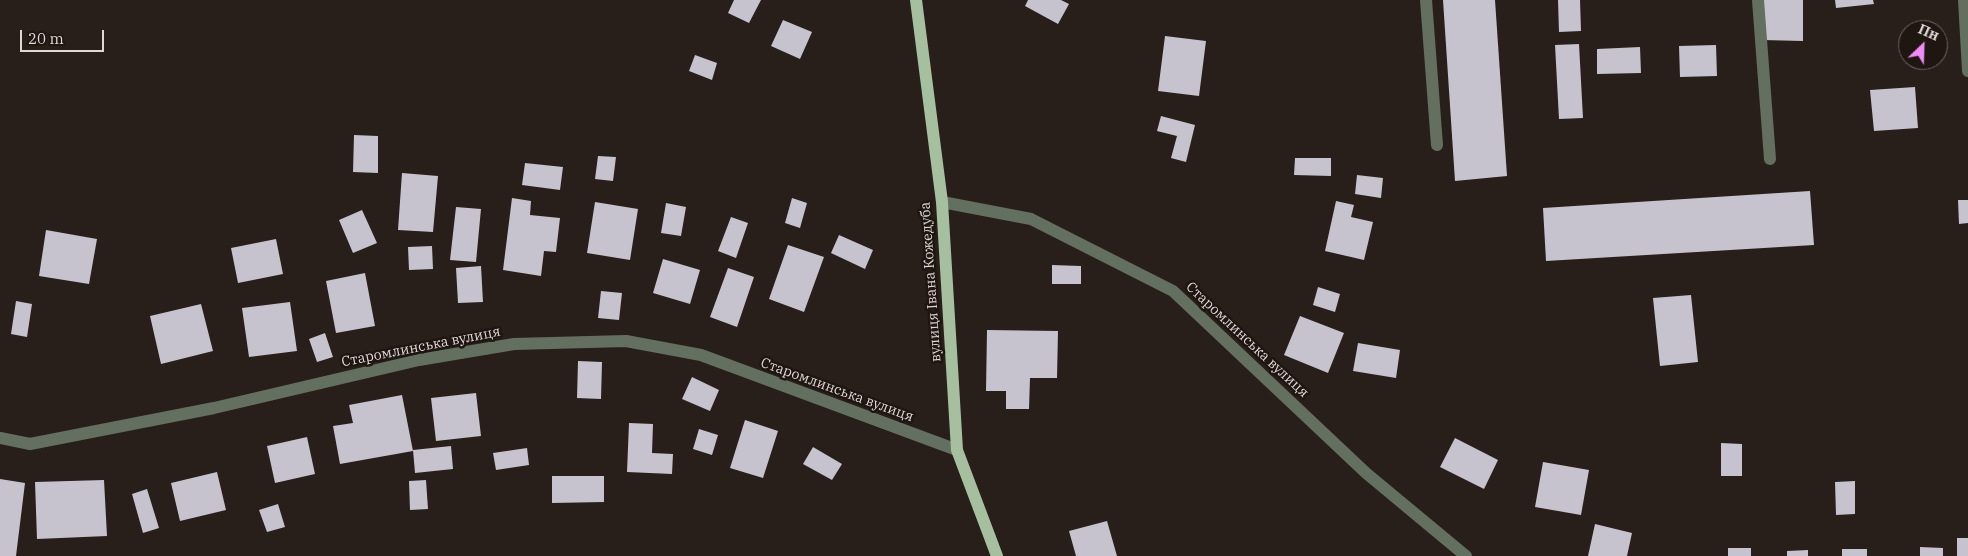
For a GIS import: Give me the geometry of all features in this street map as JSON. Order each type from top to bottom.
[{"type":"main road","name":"вулиця Івана Кожедуба","points":[[916,0],[942,202],[957,450],[997,556]]},
{"type":"street","points":[[1426,0],[1437,145]]},
{"type":"street","points":[[1758,0],[1770,159]]},
{"type":"street","points":[[1964,0],[1968,71]]},
{"type":"street","name":"Старомлинська вулиця","points":[[942,202],[1031,219],[1174,291],[1366,473],[1466,556]]},
{"type":"street","name":"Старомлинська вулиця","points":[[0,438],[30,444],[214,408],[419,360],[514,344],[626,341],[701,355],[957,450]]},
{"type":"building","points":[[734,0],[761,0],[749,23],[728,13]]},
{"type":"building","points":[[1028,0],[1061,0],[1069,4],[1058,24],[1025,6]]},
{"type":"building","points":[[1443,0],[1495,0],[1507,176],[1455,181]]},
{"type":"building","points":[[1558,0],[1580,0],[1581,31],[1559,32]]},
{"type":"building","points":[[1762,0],[1803,0],[1803,41],[1762,40]]},
{"type":"building","points":[[1835,0],[1873,0],[1874,4],[1836,8]]},
{"type":"building","points":[[783,20],[812,32],[800,59],[771,46]]},
{"type":"building","points":[[1165,36],[1206,41],[1199,96],[1158,91]]},
{"type":"building","points":[[1579,44],[1583,118],[1559,119],[1555,45]]},
{"type":"building","points":[[1716,45],[1717,76],[1680,77],[1679,46]]},
{"type":"building","points":[[1640,47],[1641,73],[1597,74],[1597,49]]},
{"type":"building","points":[[695,55],[717,63],[712,80],[689,71]]},
{"type":"building","points":[[1915,87],[1918,128],[1874,131],[1870,90]]},
{"type":"building","points":[[1161,116],[1195,125],[1186,162],[1171,158],[1177,136],[1157,131]]},
{"type":"building","points":[[354,135],[378,136],[378,173],[353,172]]},
{"type":"building","points":[[598,156],[616,157],[613,181],[595,179]]},
{"type":"building","points":[[1295,158],[1331,158],[1331,176],[1294,175]]},
{"type":"building","points":[[525,163],[563,167],[560,190],[522,185]]},
{"type":"building","points":[[402,173],[438,176],[433,232],[398,230]]},
{"type":"building","points":[[1357,175],[1383,178],[1381,198],[1355,194]]},
{"type":"building","points":[[1810,191],[1814,245],[1546,261],[1543,208]]},
{"type":"building","points":[[512,198],[531,201],[530,215],[560,218],[556,252],[544,251],[541,276],[503,270]]},
{"type":"building","points":[[792,198],[807,203],[800,228],[785,223]]},
{"type":"building","points":[[1958,200],[1968,200],[1968,223],[1959,224]]},
{"type":"building","points":[[1336,201],[1354,205],[1351,217],[1373,222],[1364,260],[1325,251]]},
{"type":"building","points":[[595,202],[638,209],[630,260],[587,253]]},
{"type":"building","points":[[666,203],[686,207],[681,236],[661,233]]},
{"type":"building","points":[[456,207],[481,209],[476,262],[450,260]]},
{"type":"building","points":[[362,210],[377,243],[353,253],[339,220]]},
{"type":"building","points":[[731,217],[748,223],[736,258],[718,251]]},
{"type":"building","points":[[46,230],[97,239],[89,284],[39,276]]},
{"type":"building","points":[[839,235],[873,250],[865,269],[831,253]]},
{"type":"building","points":[[276,239],[283,274],[238,283],[231,248]]},
{"type":"building","points":[[788,245],[824,257],[804,312],[769,299]]},
{"type":"building","points":[[432,246],[433,269],[409,270],[408,247]]},
{"type":"building","points":[[663,259],[700,270],[690,304],[653,293]]},
{"type":"building","points":[[1052,265],[1081,266],[1081,284],[1052,284]]},
{"type":"building","points":[[481,266],[483,302],[458,303],[456,268]]},
{"type":"building","points":[[728,268],[754,277],[737,327],[710,317]]},
{"type":"building","points":[[365,273],[375,326],[336,333],[326,281]]},
{"type":"building","points":[[1318,287],[1340,294],[1335,312],[1313,305]]},
{"type":"building","points":[[601,291],[622,293],[619,320],[598,318]]},
{"type":"building","points":[[1691,295],[1698,362],[1660,366],[1653,298]]},
{"type":"building","points":[[16,301],[32,304],[27,337],[11,334]]},
{"type":"building","points":[[290,302],[297,351],[249,357],[242,308]]},
{"type":"building","points":[[201,304],[213,351],[161,364],[150,316]]},
{"type":"building","points":[[1300,316],[1344,333],[1328,373],[1284,355]]},
{"type":"building","points":[[987,330],[1058,331],[1057,378],[1030,378],[1029,409],[1006,409],[1006,391],[986,391]]},
{"type":"building","points":[[325,333],[333,357],[317,362],[309,339]]},
{"type":"building","points":[[1358,343],[1400,350],[1396,378],[1353,371]]},
{"type":"building","points":[[578,361],[602,362],[601,399],[577,398]]},
{"type":"building","points":[[692,377],[719,390],[710,411],[682,399]]},
{"type":"building","points":[[476,393],[481,436],[436,441],[431,398]]},
{"type":"building","points":[[402,395],[413,451],[340,464],[333,426],[353,423],[349,405]]},
{"type":"building","points":[[745,420],[778,431],[763,478],[730,468]]},
{"type":"building","points":[[629,423],[653,424],[652,453],[673,454],[672,474],[627,472]]},
{"type":"building","points":[[699,429],[718,435],[712,455],[693,449]]},
{"type":"building","points":[[307,437],[315,474],[275,483],[267,446]]},
{"type":"building","points":[[1455,438],[1498,460],[1484,489],[1440,467]]},
{"type":"building","points":[[1721,443],[1742,444],[1742,476],[1721,476]]},
{"type":"building","points":[[451,446],[453,469],[415,473],[413,450]]},
{"type":"building","points":[[813,447],[842,464],[832,480],[803,464]]},
{"type":"building","points":[[527,448],[529,465],[496,470],[493,453]]},
{"type":"building","points":[[1543,462],[1589,470],[1581,515],[1535,507]]},
{"type":"building","points":[[217,472],[226,510],[180,521],[171,483]]},
{"type":"building","points":[[552,476],[604,476],[604,502],[552,503]]},
{"type":"building","points":[[0,479],[25,483],[16,556],[0,556]]},
{"type":"building","points":[[104,480],[107,536],[37,539],[35,482]]},
{"type":"building","points":[[426,480],[428,509],[410,510],[409,481]]},
{"type":"building","points":[[1855,481],[1855,514],[1836,515],[1835,482]]},
{"type":"building","points":[[147,489],[159,528],[143,533],[132,494]]},
{"type":"building","points":[[278,504],[285,527],[267,532],[259,510]]},
{"type":"building","points":[[1107,521],[1117,556],[1076,556],[1069,531]]},
{"type":"building","points":[[1595,524],[1632,533],[1627,556],[1588,556]]},
{"type":"building","points":[[1957,538],[1968,538],[1968,556],[1957,556]]},
{"type":"building","points":[[1920,547],[1943,548],[1943,556],[1920,556]]},
{"type":"building","points":[[1728,548],[1751,548],[1751,556],[1728,556]]},
{"type":"building","points":[[1842,549],[1867,549],[1867,556],[1842,556]]},
{"type":"building","points":[[1808,550],[1808,556],[1787,556],[1787,551]]}]
